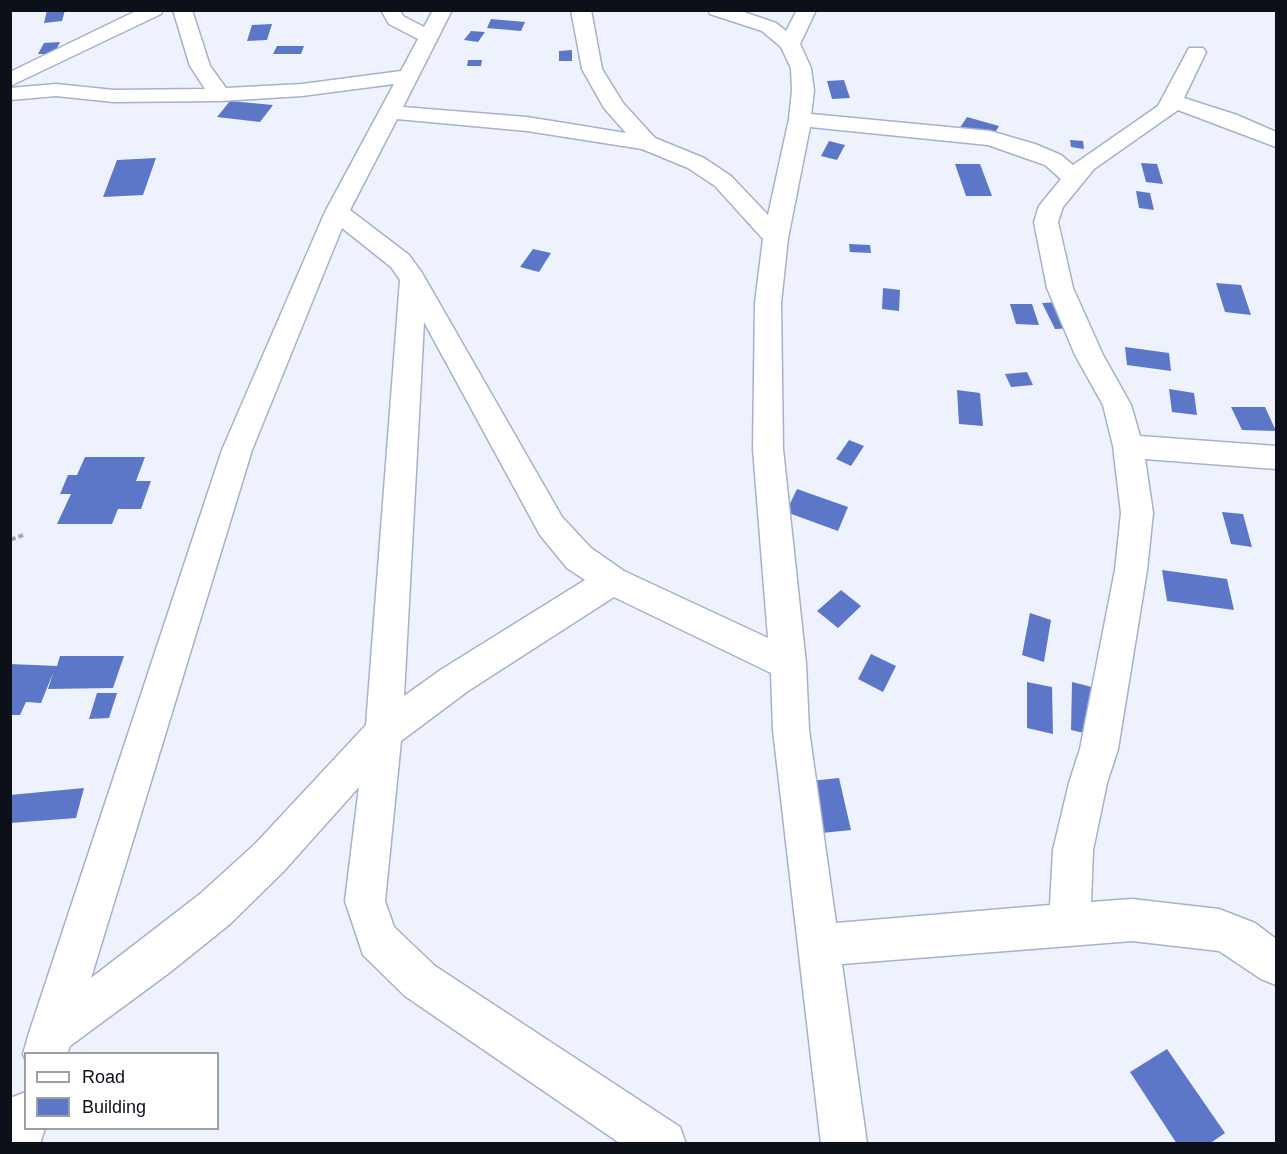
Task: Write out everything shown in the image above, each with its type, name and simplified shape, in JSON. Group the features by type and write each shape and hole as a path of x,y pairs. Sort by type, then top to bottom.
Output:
{"street":[{"path":"10,80 154,10"},
{"path":"182,10 200,66 220,95"},
{"path":"48,1043 237,450 337,212 436,24 396,20 390,10"},
{"path":"581,10 592,69 600,86 615,108 647,143"},
{"path":"717,10 769,27 790,44 801,68 803,91 800,119 776,238 768,303 768,449 788,664 791,730 844,1143"},
{"path":"790,44 807,10"},
{"path":"1070,923 1073,850 1088,783 1100,748 1131,570 1137,513 1128,446 1117,405 1089,355 1065,299 1046,222 1051,206 1086,164 1167,110 1196,52"},
{"path":"10,94 56,90 114,96 220,95 302,90 408,76"},
{"path":"1170,101 1276,140"},
{"path":"389,112 527,124 647,143 696,163 723,181 776,238"},
{"path":"800,119 990,138 1028,149 1053,160 1075,178"},
{"path":"1254,130 1276,133"},
{"path":"337,212 400,261 413,279 551,526 579,558 612,581 788,664"},
{"path":"413,279 384,732 365,901 378,940 420,981 663,1143"},
{"path":"1128,446 1276,458"},
{"path":"48,1043 215,909 269,858 384,732 455,680 612,581"},
{"path":"819,948 853,941 957,935 1070,923 1132,921 1211,928 1240,938 1276,964"},
{"path":"16,1143 24,1121"}],"path":[{"path":"10,540 23,535"}],"building":[{"path":"47,10 65,10 62,21 44,23"},
{"path":"491,19 525,22 521,31 487,28"},
{"path":"272,24 267,40 247,41 252,25"},
{"path":"471,31 485,32 478,42 464,40"},
{"path":"60,42 54,54 38,54 44,43"},
{"path":"277,46 304,46 301,54 273,54"},
{"path":"572,50 572,61 559,61 559,51"},
{"path":"468,60 482,60 481,66 467,66"},
{"path":"844,80 850,98 832,99 827,81"},
{"path":"230,101 273,105 260,122 217,117"},
{"path":"967,117 999,126 992,138 959,129"},
{"path":"1070,140 1083,141 1084,149 1071,147"},
{"path":"829,141 845,145 837,160 821,156"},
{"path":"156,158 143,195 103,197 117,160"},
{"path":"1141,163 1157,164 1163,184 1146,182"},
{"path":"955,164 980,164 992,196 966,196"},
{"path":"1136,191 1150,193 1154,210 1139,208"},
{"path":"849,244 870,245 871,253 850,252"},
{"path":"533,249 551,253 539,272 520,267"},
{"path":"1216,283 1241,285 1251,315 1225,312"},
{"path":"883,288 900,290 899,311 882,309"},
{"path":"1061,302 1074,328 1055,329 1042,303"},
{"path":"1010,304 1032,304 1039,325 1016,324"},
{"path":"1125,347 1169,353 1171,371 1127,365"},
{"path":"1027,372 1033,385 1011,387 1005,374"},
{"path":"1169,389 1194,393 1197,415 1172,412"},
{"path":"957,390 980,393 983,426 959,424"},
{"path":"1231,407 1265,407 1276,431 1242,430"},
{"path":"849,440 864,446 851,466 836,459"},
{"path":"85,457 145,457 136,481 151,481 141,509 118,509 112,524 57,524 71,494 60,494 68,475 77,475"},
{"path":"797,489 848,507 838,531 786,512"},
{"path":"1222,512 1243,514 1252,547 1231,544"},
{"path":"1162,570 1227,579 1234,610 1167,601"},
{"path":"841,590 861,606 838,628 817,611"},
{"path":"1030,613 1051,620 1044,662 1022,655"},
{"path":"871,654 896,666 883,692 858,679"},
{"path":"60,656 124,656 113,688 48,689 53,673 41,703 26,702 20,715 10,715 10,664 57,666"},
{"path":"1027,682 1052,687 1053,734 1027,728"},
{"path":"1072,682 1100,689 1101,737 1071,730"},
{"path":"97,693 117,693 109,718 89,719"},
{"path":"839,778 851,830 822,833 810,781"},
{"path":"84,788 76,818 10,823 10,795"},
{"path":"1167,1049 1225,1133 1209,1144 1177,1144 1130,1072"}]}
